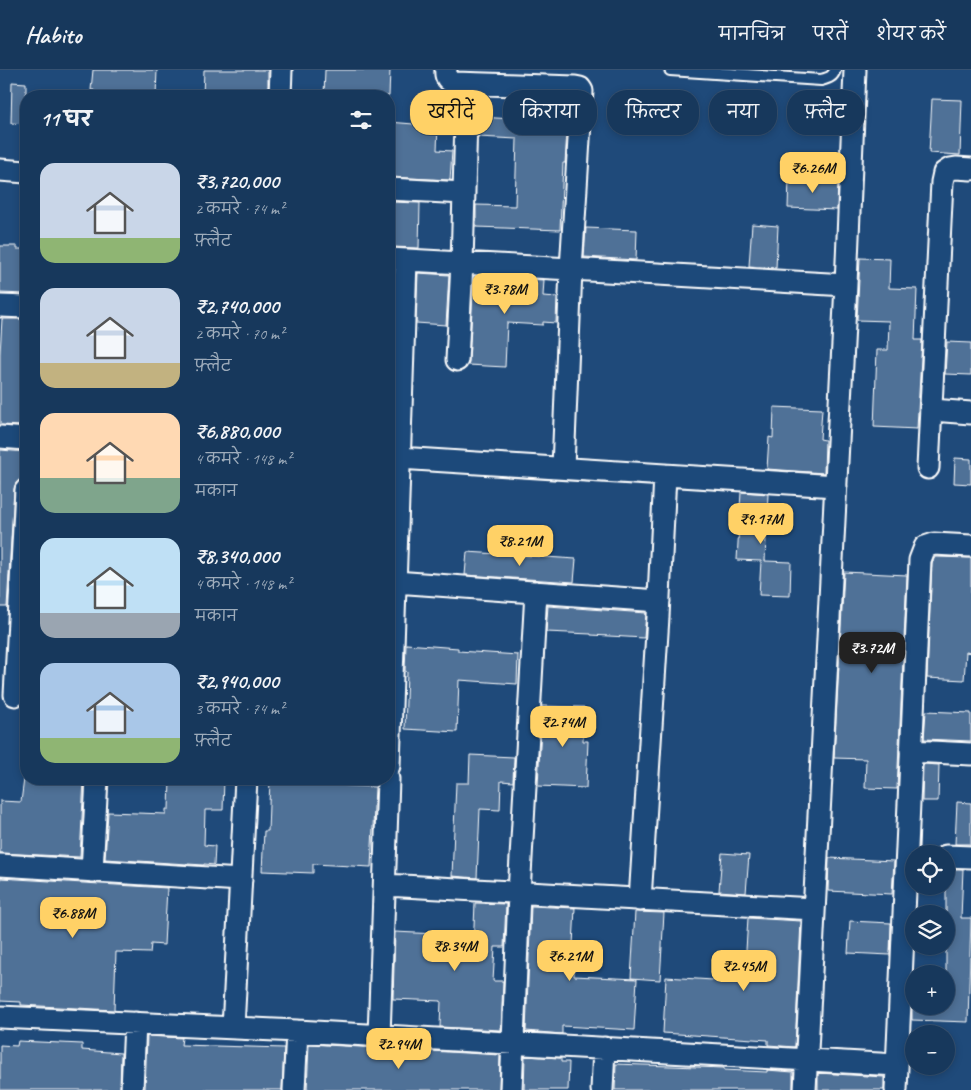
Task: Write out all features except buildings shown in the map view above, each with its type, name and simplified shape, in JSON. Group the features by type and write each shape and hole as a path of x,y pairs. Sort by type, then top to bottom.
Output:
{"street":[{"path":"280,90 281,70"},
{"path":"446,70 446,78 455,84 575,87 580,88 582,91 571,268 563,468"},
{"path":"805,1090 846,285 855,70"},
{"path":"457,360 467,84"},
{"path":"928,468 942,182 944,173 950,169 971,169"},
{"path":"0,170 20,172"},
{"path":"395,190 464,193"},
{"path":"659,600 395,582 400,458 398,260 571,268 846,285"},
{"path":"0,306 20,307"},
{"path":"932,410 971,412"},
{"path":"0,438 20,439"},
{"path":"400,458 836,486"},
{"path":"640,900 659,600 664,475"},
{"path":"910,845 911,751 920,560 925,548 934,544 971,546"},
{"path":"14,695 20,592"},
{"path":"511,1090 519,893 536,592"},
{"path":"911,751 971,754"},
{"path":"92,871 96,785"},
{"path":"233,1028 246,785"},
{"path":"379,1036 388,785"},
{"path":"955,857 971,858"},
{"path":"0,865 241,880"},
{"path":"385,885 814,909"},
{"path":"896,1090 908,895"},
{"path":"0,1017 297,1031 897,1065"},
{"path":"132,1090 135,1023"},
{"path":"294,1090 297,1031"},
{"path":"602,1090 604,1048"}],"lane":[{"path":"670,70 821,80 829,78 835,70"}]}
